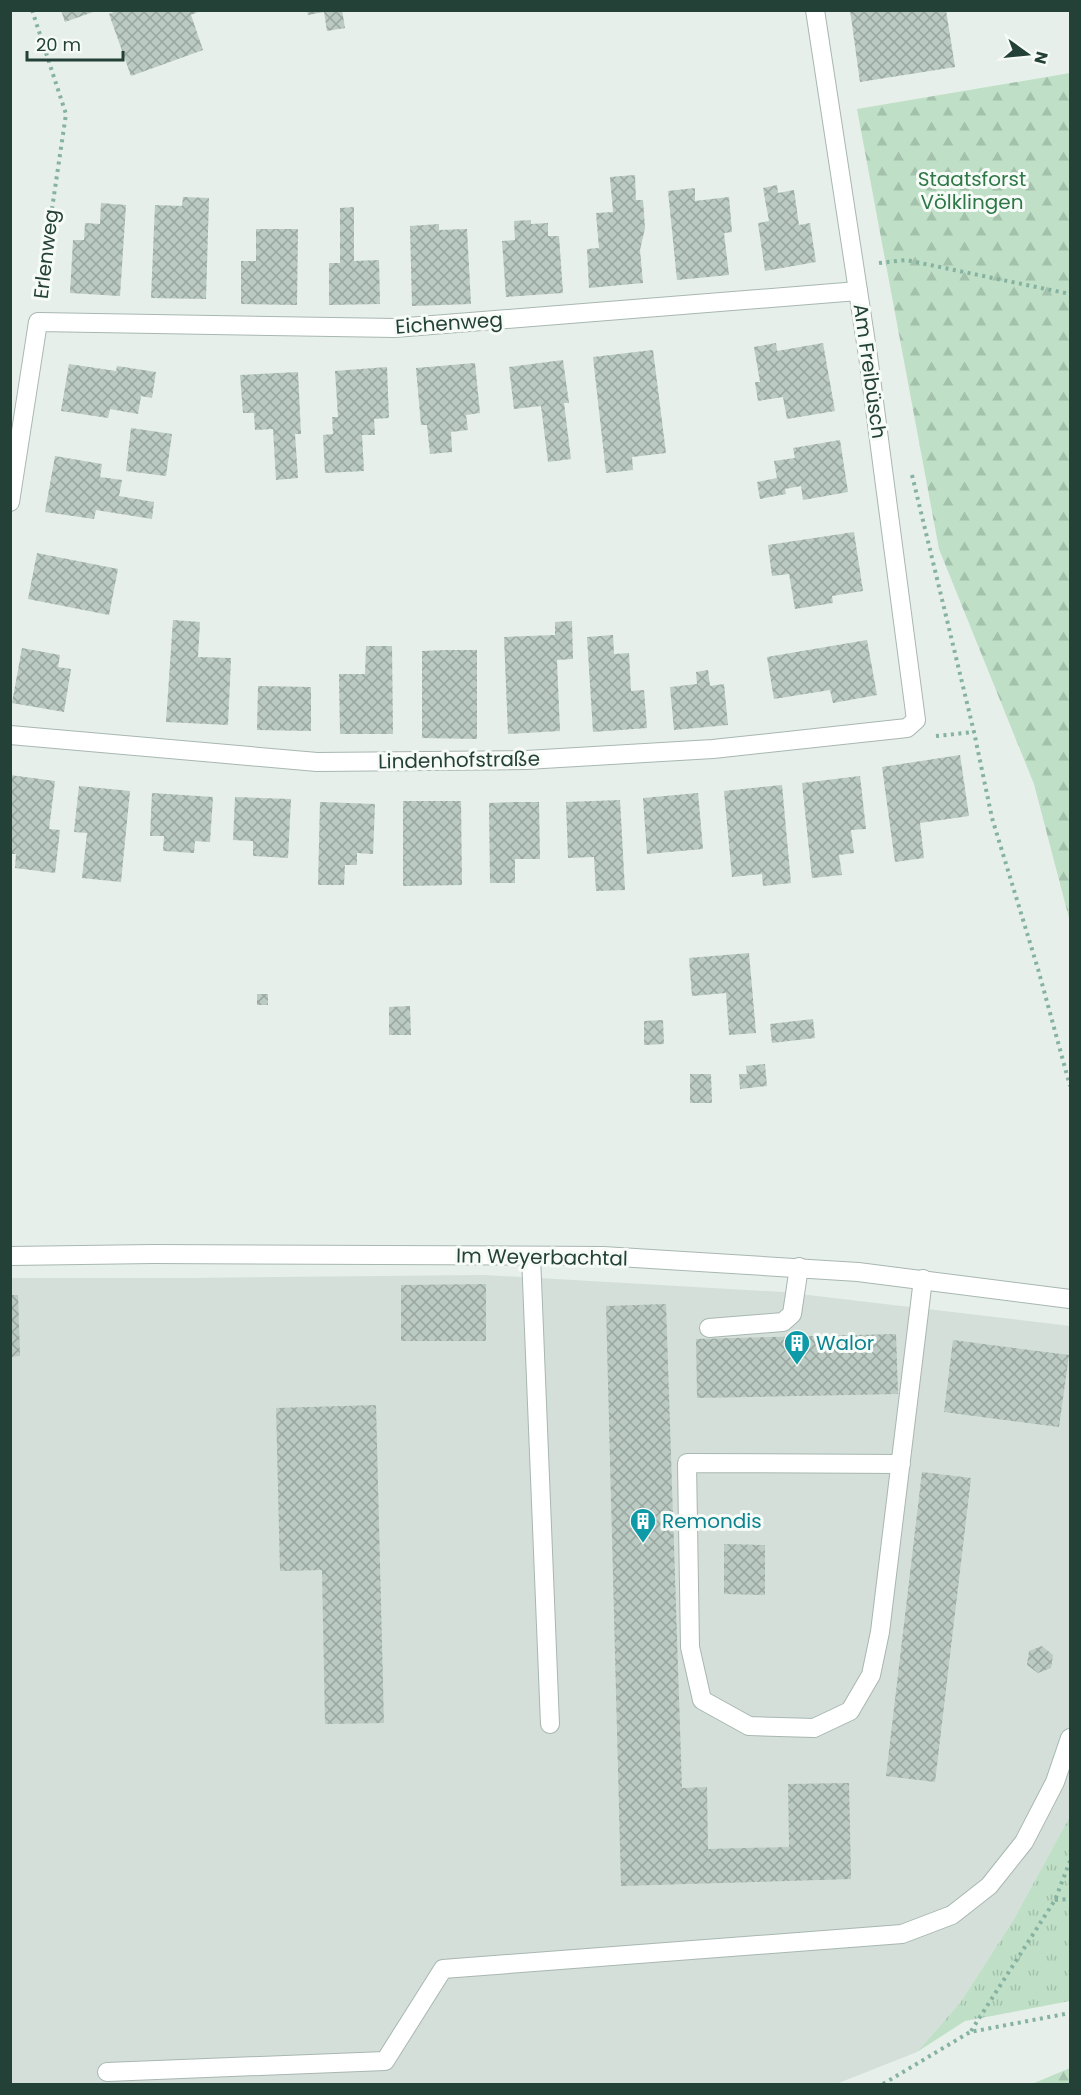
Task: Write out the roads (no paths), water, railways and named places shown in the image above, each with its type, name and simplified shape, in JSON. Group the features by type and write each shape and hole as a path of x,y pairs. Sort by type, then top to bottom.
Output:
{"street":[{"name":"Am Freibüsch","path":"815,10 858,291 916,720 907,728"},
{"name":"Eichenweg","path":"38,322 395,328 858,291"},
{"name":"Erlenweg","path":"10,502 38,322"},
{"name":"Lindenhofstraße","path":"10,735 317,762 340,762 526,760 701,750 907,728"},
{"name":"Im Weyerbachtal","path":"10,1256 176,1254 603,1256 799,1267 923,1279 1071,1299"},
{"path":"531,1256 550,1725"},
{"path":"709,1328 783,1322 792,1314 799,1267"},
{"path":"901,1464 687,1463 690,1647 702,1700 749,1726 814,1728 850,1712 871,1676 880,1632 901,1464 923,1279"},
{"path":"107,2072 385,2061 443,1969 902,1934 952,1915 989,1886 1024,1842 1055,1782 1071,1738"}],"place":[{"name":"Walor","path":"797,1366"},
{"name":"Remondis","path":"643,1544"}],"park label":[{"name":"Staatsforst Völklingen","path":"972,190"}]}
